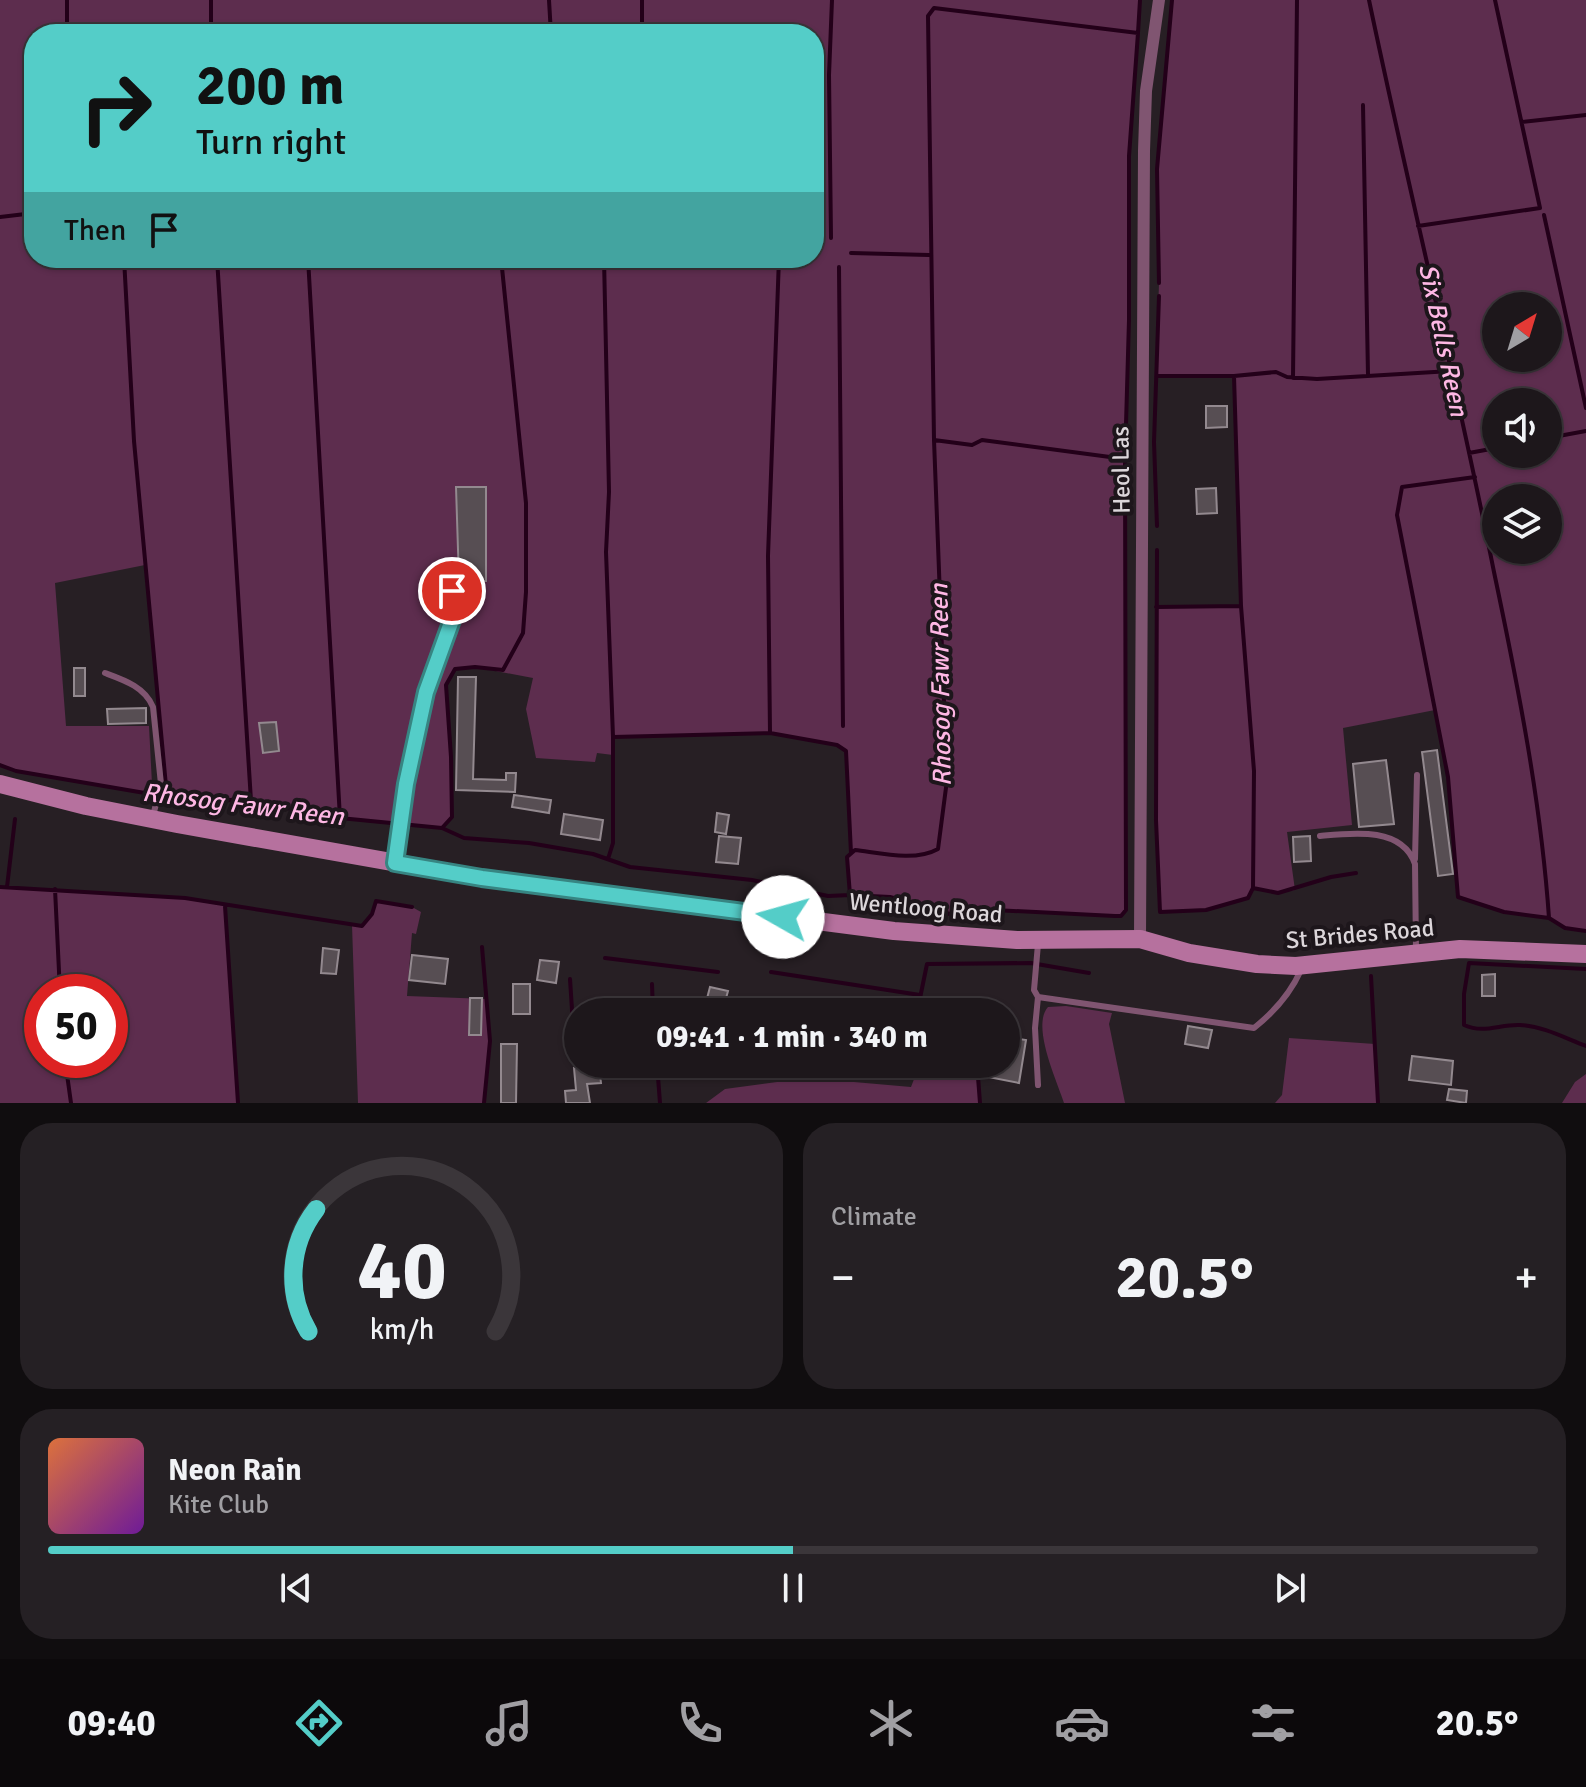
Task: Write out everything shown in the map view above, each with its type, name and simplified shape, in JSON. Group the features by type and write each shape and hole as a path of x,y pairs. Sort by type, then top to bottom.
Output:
{"main road":[{"name":"Wentloog Road","path":"0,784 152,819 395,863 627,898 894,931 1039,940 1140,939"},
{"name":"St Brides Road","path":"1140,939 1189,953 1257,964 1302,966 1460,949 1586,954"}],"street":[{"name":"Heol Las","path":"1140,939 1144,151 1146,91 1159,0"}],"lane":[{"path":"395,863 401,816 426,692 452,620 453,562"},
{"path":"105,673 138,687 151,702 161,784 152,819"},
{"path":"1416,954 1417,775"},
{"path":"1320,836 1362,831 1385,837 1412,855 1415,864"},
{"path":"1038,1085 1035,1028 1038,997 1034,990 1039,940"},
{"path":"1038,997 1254,1028 1274,1009 1297,979 1302,966"}],"shaded area":[{"path":"0,0 1140,0 1129,156 1124,736 1127,903 1121,916 975,909 950,914 890,897 850,895 846,752 837,745 770,733 614,737 613,755 597,753 595,762 536,758 526,709 533,678 475,667 455,669 446,684 452,817 442,828 340,818 239,799 213,802 167,797 145,565 55,583 66,726 149,726 152,784 144,792 16,771 0,765"},
{"path":"1172,0 1586,0 1586,931 1565,928 1549,918 1504,912 1458,897 1448,777 1435,710 1343,728 1352,825 1287,832 1295,890 1278,893 1253,888 1248,898 1206,910 1160,912 1156,820 1156,607 1241,606 1234,377 1156,376 1159,283 1157,169"},
{"path":"0,887 185,898 225,906 238,1103 0,1103"},
{"path":"376,901 412,907 421,912 416,934 412,933 407,996 487,999 490,1041 484,1103 358,1103 352,925 362,926 372,914"},
{"path":"1066,1006 1112,1013 1109,1024 1125,1103 1064,1103 1047,1054 1042,1027 1048,1007"},
{"path":"1289,1038 1375,1044 1378,1103 1275,1103 1282,1095"},
{"path":"1586,1074 1586,1103 1562,1103 1575,1082"},
{"path":"914,1078 978,1078 980,1103 706,1103 725,1089 777,1082 854,1082 911,1087"}],"building":[{"path":"1206,406 1227,406 1227,427 1206,428"},
{"path":"456,487 486,487 486,581 459,581"},
{"path":"1216,488 1217,513 1197,514 1196,489"},
{"path":"74,668 85,668 85,696 74,696"},
{"path":"458,677 476,677 473,779 506,780 506,773 516,773 515,792 456,790"},
{"path":"146,708 146,723 108,724 107,709"},
{"path":"276,722 279,751 263,753 259,723"},
{"path":"1437,750 1453,874 1438,876 1422,752"},
{"path":"1386,760 1394,824 1359,827 1353,764"},
{"path":"514,795 551,800 549,813 512,807"},
{"path":"717,813 729,815 726,834 715,832"},
{"path":"564,814 603,820 600,840 561,834"},
{"path":"719,836 741,838 738,864 716,862"},
{"path":"1310,836 1311,861 1294,862 1293,837"},
{"path":"323,948 339,950 336,974 321,973"},
{"path":"412,955 448,959 445,984 409,980"},
{"path":"540,960 559,962 556,983 537,980"},
{"path":"1495,974 1495,996 1482,996 1482,975"},
{"path":"513,984 530,984 530,1014 513,1014"},
{"path":"710,987 728,991 726,998 707,998"},
{"path":"470,998 482,998 481,1035 469,1035"},
{"path":"1188,1026 1212,1030 1208,1048 1185,1044"},
{"path":"1020,1039 1026,1040 1020,1077"},
{"path":"501,1044 517,1044 516,1103 501,1103"},
{"path":"1412,1056 1453,1061 1451,1085 1409,1080"},
{"path":"575,1078 600,1078 601,1083 587,1084 590,1103 566,1103 565,1091 576,1090"},
{"path":"993,1078 1020,1078 1019,1083"},
{"path":"1449,1089 1467,1091 1466,1103 1447,1100"}],"waterway":[{"path":"67,0 67,24"},
{"path":"211,0 211,24"},
{"path":"549,0 550,24"},
{"path":"642,0 642,24"},
{"path":"831,238 829,75 832,0"},
{"name":"Rhosog Fawr Reen","path":"0,765 16,771 180,799 213,802 239,799 340,818 442,828 464,838 529,843 593,854 630,867 752,880 828,896 850,895 847,857 855,850 908,856 938,849 947,780 934,440 928,16 934,8 1138,33 1140,0"},
{"path":"1159,283 1157,169 1172,0"},
{"path":"1293,378 1297,0"},
{"name":"Six Bells Reen","path":"1369,0 1512,658 1528,744 1549,918"},
{"path":"1418,226 1540,208 1495,0"},
{"path":"850,895 890,897 950,914 975,909 1121,916 1126,910 1125,459 1129,156 1138,33"},
{"path":"1363,105 1368,375"},
{"path":"1522,122 1586,115"},
{"path":"0,217 24,214"},
{"path":"1544,215 1586,408"},
{"path":"851,253 929,255"},
{"path":"839,267 843,726"},
{"path":"125,268 134,441 167,797"},
{"path":"218,268 251,801"},
{"path":"309,268 340,818"},
{"path":"442,828 452,817 446,685 455,669 475,667 503,670 523,633 526,503 502,268"},
{"path":"604,268 609,492 606,552 613,737 613,843 608,859"},
{"path":"770,733 768,556 779,268"},
{"path":"1157,526 1154,442 1159,296"},
{"path":"1156,376 1234,376 1276,372 1287,377 1317,379 1451,371"},
{"path":"1234,376 1241,606 1254,771 1253,888"},
{"path":"1562,435 1586,431"},
{"path":"934,440 972,445 982,440 1125,459"},
{"path":"1469,453 1482,451"},
{"path":"1475,477 1402,487 1397,515 1448,777 1458,897 1504,912 1549,918 1565,928 1586,931"},
{"path":"1157,550 1156,820 1160,912 1206,910 1248,898 1253,888 1278,893 1356,873"},
{"path":"1156,607 1241,606"},
{"path":"613,737 770,733 837,745 846,751 851,853"},
{"path":"7,887 15,819"},
{"path":"0,887 185,898 362,926 372,914 376,901 412,907"},
{"path":"55,889 59,974"},
{"path":"225,906 238,1103"},
{"path":"482,947 490,1041 484,1103"},
{"path":"605,958 718,972"},
{"path":"920,998 927,964 1031,963 1089,973"},
{"path":"1586,969 1469,963 1464,994 1464,1025 1471,1028 1529,1026 1586,1046"},
{"path":"771,972 920,995"},
{"path":"1371,976 1378,1103"},
{"path":"570,979 571,998"},
{"path":"652,984 652,998"},
{"path":"68,1078 71,1103"},
{"path":"658,1078 660,1103"},
{"path":"978,1078 980,1103"}],"route":[{"path":"452,591 452,620 426,692 406,784 395,863 482,878 783,917"}]}
